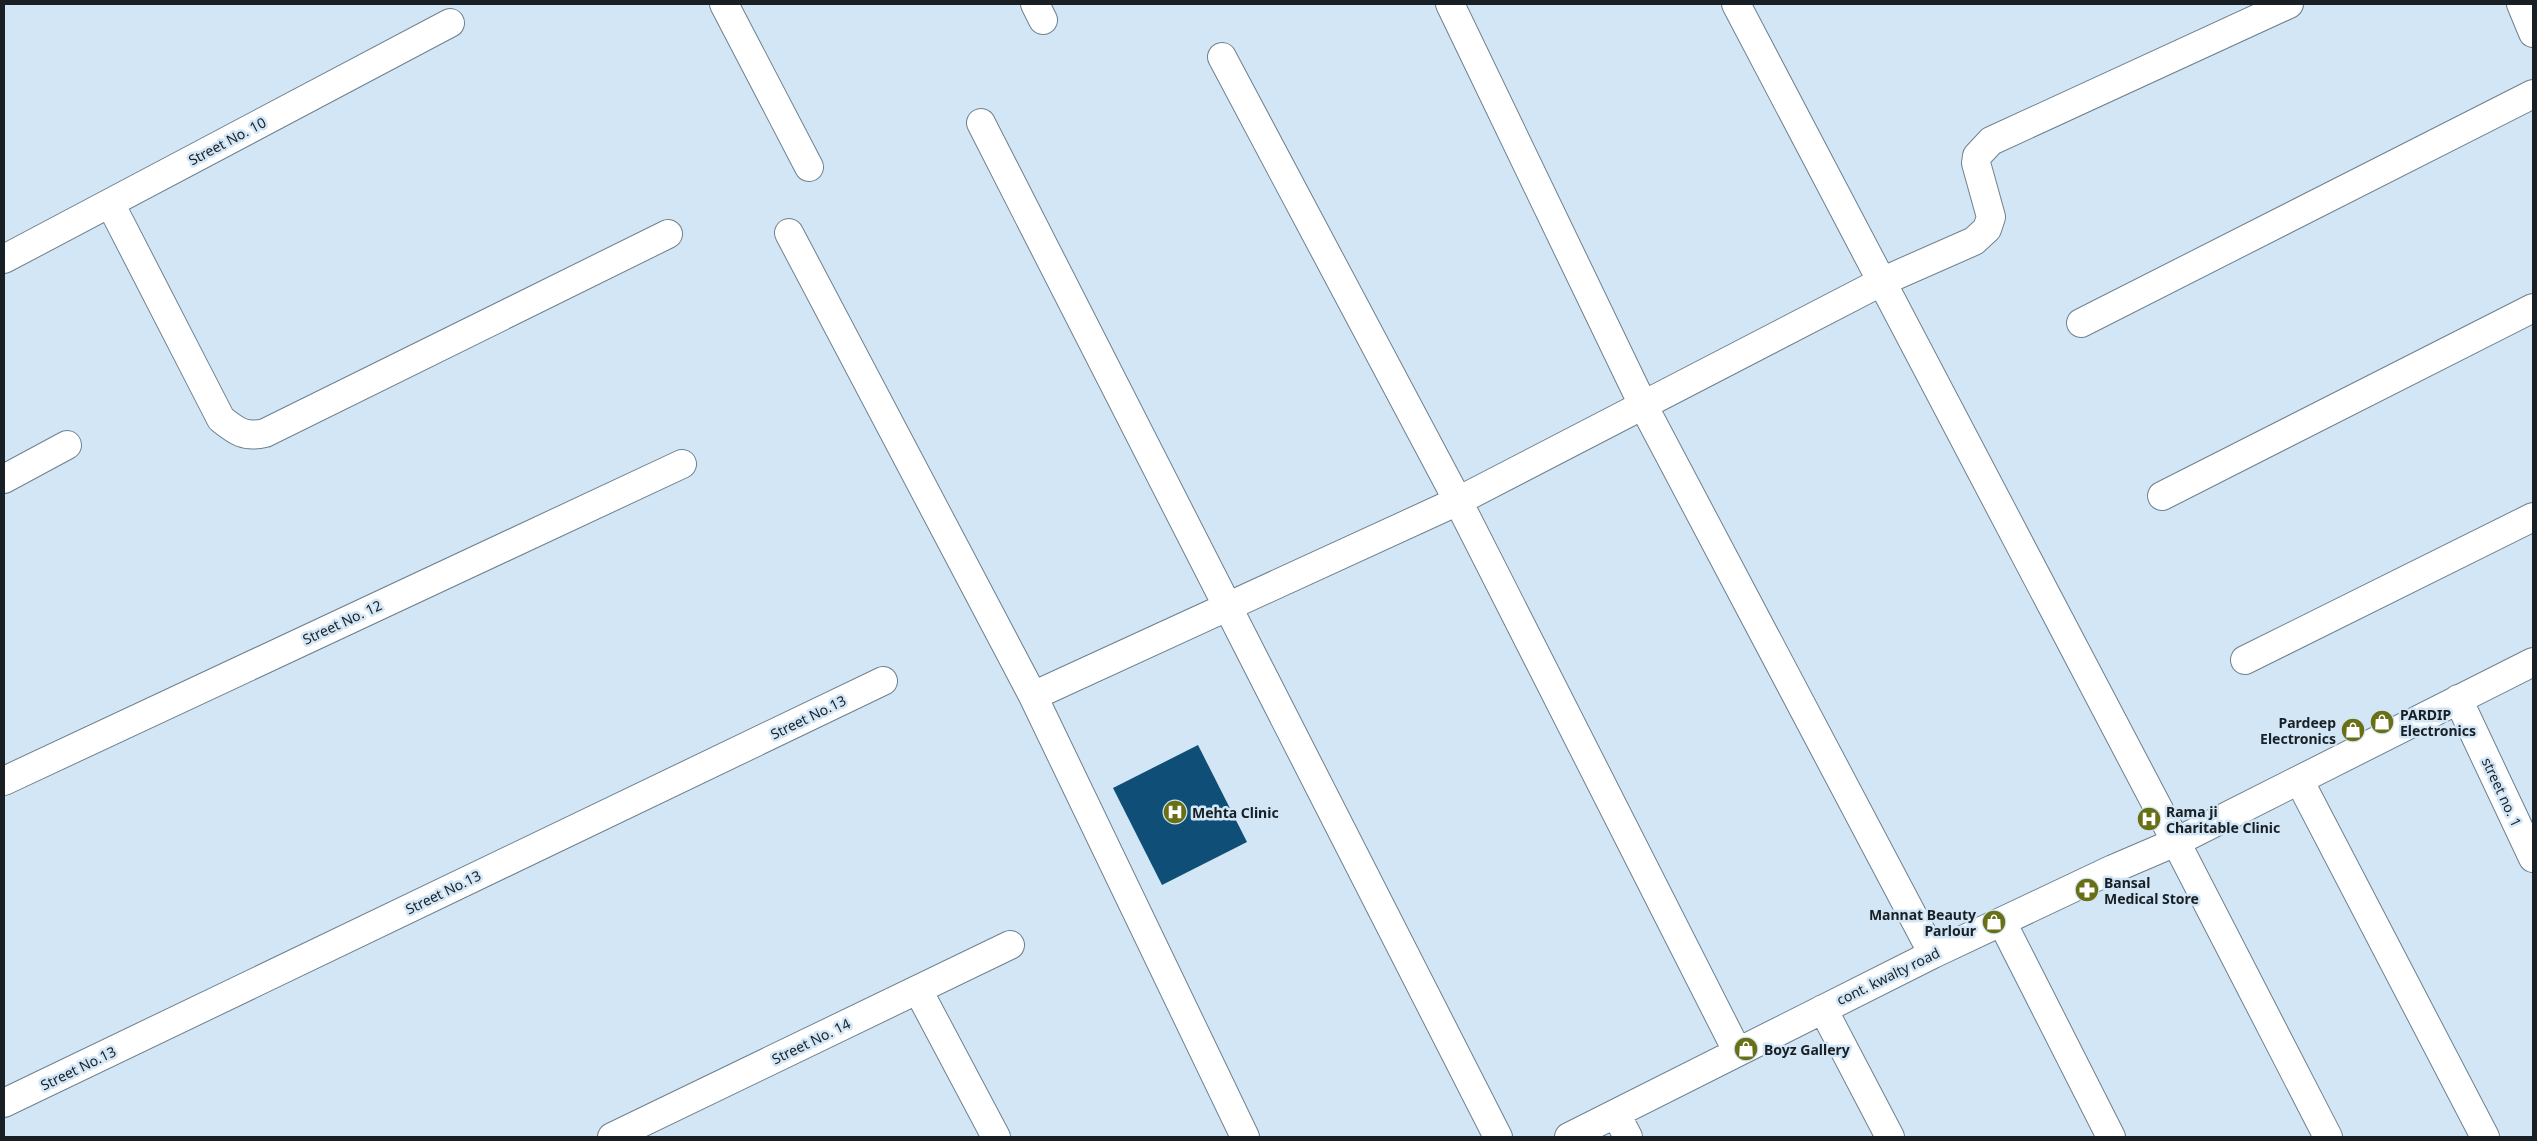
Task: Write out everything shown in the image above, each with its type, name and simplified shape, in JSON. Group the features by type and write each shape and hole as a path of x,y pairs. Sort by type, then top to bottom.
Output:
{"street":[{"path":"724,4 809,167"},
{"path":"1450,4 1643,405 1933,954"},
{"path":"1736,4 2176,842 2328,1137"},
{"path":"1033,696 1458,501 1881,282 1974,240 1987,229 1991,218 1990,208 1976,163 1978,156 1991,142 2289,4"},
{"path":"2521,4 2533,33"},
{"name":"Street No. 10","path":"4,259 450,24"},
{"path":"1222,56 1458,501 1737,1051"},
{"path":"2081,323 2533,94"},
{"path":"981,123 1498,1137"},
{"path":"110,203 221,419 243,435 254,436 265,433 668,234"},
{"path":"789,233 1033,696 1244,1137"},
{"path":"2162,496 2533,308"},
{"path":"4,479 67,445"},
{"name":"Street No. 12","path":"4,781 682,464"},
{"path":"2246,660 2533,517"},
{"name":"cont. kwalty road","path":"1569,1137 1622,1126 1737,1051 1933,954 2113,869 2176,842 2533,662"},
{"name":"Street No.13","path":"4,1103 883,681"},
{"name":"street no. 1","path":"2458,699 2533,858"},
{"path":"2299,780 2485,1137"},
{"path":"2002,922 2111,1137"},
{"name":"Street No. 14","path":"612,1137 1010,945"},
{"path":"918,990 996,1137"},
{"path":"1823,1009 1890,1137"}],"building":[{"path":"1198,745 1247,842 1162,885 1113,788"}],"place":[{"name":"PARDIP Electronics","path":"2382,722"},
{"name":"Pardeep Electronics","path":"2353,730"},
{"name":"Mehta Clinic","path":"1175,812"},
{"name":"Rama ji Charitable Clinic","path":"2149,819"},
{"name":"Bansal Medical Store","path":"2087,890"},
{"name":"Mannat Beauty Parlour","path":"1994,922"},
{"name":"Boyz Gallery","path":"1746,1049"}]}
